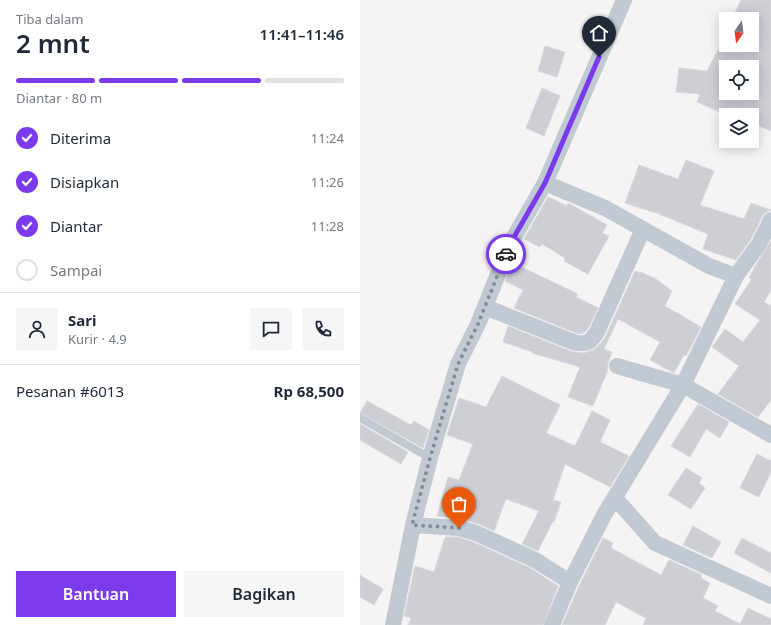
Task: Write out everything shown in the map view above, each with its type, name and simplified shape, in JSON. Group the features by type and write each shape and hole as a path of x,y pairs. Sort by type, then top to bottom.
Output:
{"street":[{"path":"392,625 412,525 458,364 485,306 510,244 545,183 624,0"},
{"path":"545,183 605,208 709,266 736,276"},
{"path":"552,625 570,582 615,498 683,385 736,276 759,244 771,220"},
{"path":"485,306 576,343 586,344 592,340 598,332 643,229"},
{"path":"617,366 683,385 771,435"},
{"path":"615,498 655,543 771,596"},
{"path":"412,525 459,528 476,533 535,560 570,582"}],"lane":[{"path":"360,418 430,458"}],"building":[{"path":"741,0 771,0 771,131 759,126 759,108 719,108 719,112 697,102 700,94 676,92 679,68 707,71 719,48 719,52 759,52 759,12 735,12"},
{"path":"545,46 565,52 557,77 538,71"},
{"path":"542,88 560,96 544,136 526,128"},
{"path":"686,160 714,171 700,205 744,219 751,203 771,210 763,215 751,239 736,260 703,249 708,234 659,214 625,203 639,165 678,179"},
{"path":"548,197 567,206 568,203 607,225 602,233 609,236 588,274 564,261 565,258 542,244 540,247 524,239"},
{"path":"771,241 771,290 764,302 770,306 771,304 771,400 758,417 718,394 739,366 712,347 725,329 743,342 760,320 735,304 752,279 749,278"},
{"path":"513,263 578,294 576,297 598,308 589,327 584,333 578,334 514,308 523,290 505,281"},
{"path":"635,271 641,272 656,279 672,291 665,306 701,327 686,356 684,355 674,373 650,360 660,342 618,319 604,349 612,352 608,363 607,372 593,406 568,397 580,367 532,353 533,352 503,342 508,326 573,352 584,353 593,350 606,336"},
{"path":"502,376 560,405 546,433 575,446 592,411 610,420 600,442 629,456 610,487 565,464 553,500 561,502 554,522 553,521 538,551 522,544 539,511 506,499 494,531 479,524 462,519 437,516 448,477 459,480 473,444 447,435 459,398 486,407"},
{"path":"367,401 411,425 414,421 429,430 423,448 360,413"},
{"path":"698,404 729,422 720,438 706,429 690,457 671,446"},
{"path":"360,424 408,452 401,464 360,440"},
{"path":"757,454 771,461 771,472 759,497 740,488"},
{"path":"686,468 702,478 699,483 705,488 691,509 668,495"},
{"path":"693,526 721,542 712,558 683,545"},
{"path":"445,537 457,537 473,542 530,568 558,586 543,625 408,625 411,618 404,616 415,566 434,572"},
{"path":"603,538 613,543 611,548 661,575 669,560 702,575 701,578 710,583 703,598 718,606 715,611 740,624 748,608 771,619 771,625 643,625 646,618 616,602 605,625 562,625 579,586"},
{"path":"742,538 771,553 771,573 734,553"},
{"path":"360,575 383,589 374,605 360,597"}],"way so far":[{"path":"459,528 412,525 458,364 478,324 506,254"}],"route":[{"path":"506,254 510,244 545,183 599,57"}]}
